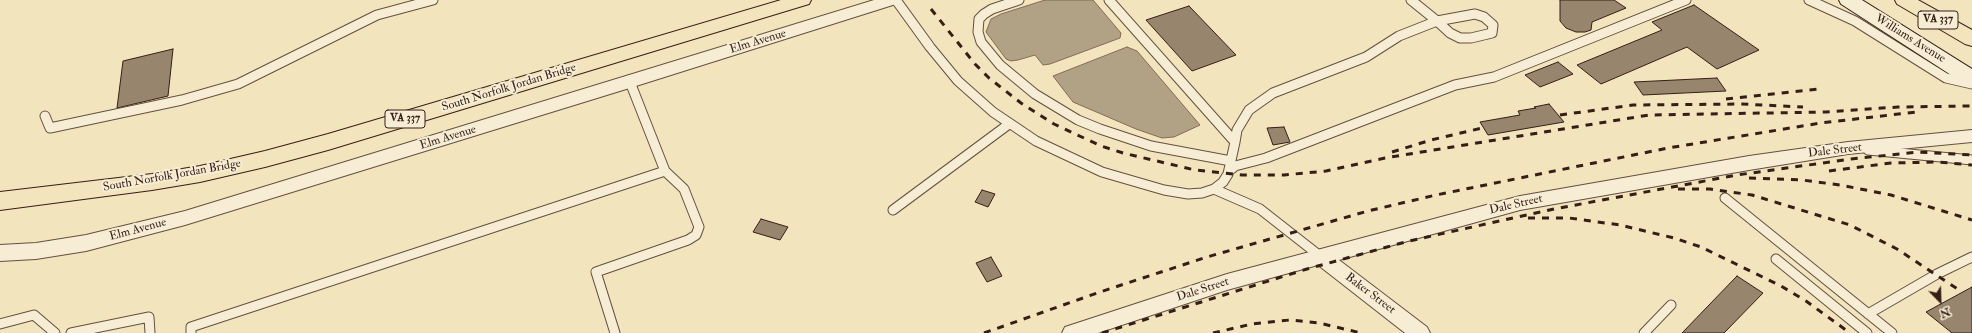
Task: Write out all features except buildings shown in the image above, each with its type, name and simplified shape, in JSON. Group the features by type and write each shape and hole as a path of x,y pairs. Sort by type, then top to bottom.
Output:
{"main road":[{"name":"South Norfolk Jordan Bridge","path":"0,201 152,182 200,174 265,159 335,140 802,0"},
{"name":"VA 337","path":"1904,0 1972,40"}],"street":[{"name":"Elm Avenue","path":"0,253 36,251 79,245 135,232 630,82 891,0"},
{"name":"Williams Avenue","path":"1849,1 1972,79"},
{"name":"Dale Street","path":"1072,333 1227,282 1520,203 1710,169 1848,148 1972,136"},
{"name":"Baker Street","path":"1320,256 1420,333"}],"lane":[{"path":"45,116 50,128 182,100 231,86 377,15 433,0"},
{"path":"896,0 930,47 958,81 1009,124 1069,158 1130,181 1183,194 1202,193 1223,182 1229,171 1237,130 1249,110 1273,93 1351,63 1379,50 1399,36 1437,21 1475,14 1484,17 1493,25 1492,32 1470,38 1460,38 1450,33 1437,21 1411,0"},
{"path":"1019,0 992,9 984,14 979,19 978,32 981,42 1000,64 1035,94 1071,116 1100,129 1167,149 1231,161"},
{"path":"1109,0 1235,142"},
{"path":"1229,171 1235,166 1266,158 1455,85 1494,77 1686,0"},
{"path":"1809,0 1855,21 1946,78 1972,84"},
{"path":"615,333 596,272 688,240 698,232 698,224 684,189 665,171 630,82"},
{"path":"893,210 1009,124"},
{"path":"1848,148 1972,160"},
{"path":"191,333 191,327 665,171"},
{"path":"1214,188 1260,210 1320,256"},
{"path":"1725,198 1892,333"},
{"path":"1868,314 1937,274 1972,257"},
{"path":"1776,259 1867,333"},
{"path":"1644,333 1671,305"},
{"path":"0,324 34,315 55,333"},
{"path":"71,333 149,317 150,333"}],"shaded area":[{"path":"1045,0 1093,0 1121,33 1120,38 1050,64 1043,65 1035,55 1011,61 1006,59 986,32 991,19 1001,14"},
{"path":"1127,47 1137,51 1200,125 1174,137 1162,138 1136,129 1073,102 1053,76"}],"railway":[{"path":"931,9 975,64 989,78 1021,103 1054,124 1101,146 1123,153 1195,170 1242,175 1284,175 1326,171 1385,158 1649,115 1826,112 1898,107 1971,106"},
{"path":"1726,99 1818,89"},
{"path":"1560,115 1633,105 1741,104 1803,107"},
{"path":"984,333 1100,292 1207,257 1368,211 1436,195 1668,148 1821,123 1916,112"},
{"path":"1392,152 1431,140 1482,128"},
{"path":"1102,333 1307,269 1409,241 1554,209 1737,175 1851,159 1918,152 1972,155"},
{"path":"1829,171 1891,163 1939,162 1972,165"},
{"path":"1749,178 1802,180 1840,185 1891,195 1972,220"},
{"path":"1678,189 1710,189 1752,195 1850,225 1897,249 1962,292"},
{"path":"1528,218 1569,218 1620,225 1674,238 1701,247 1781,286 1806,301 1850,333"},
{"path":"1213,333 1252,324 1290,320 1319,323 1361,333"}]}
